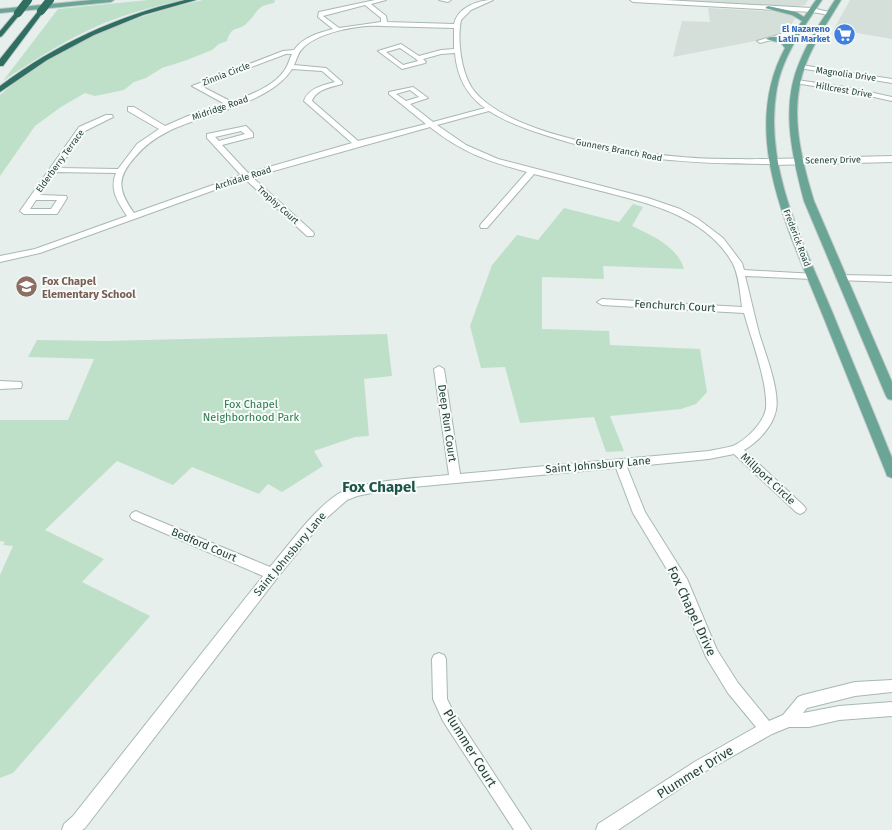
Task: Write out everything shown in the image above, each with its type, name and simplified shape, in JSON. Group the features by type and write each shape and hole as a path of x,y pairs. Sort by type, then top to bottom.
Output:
{"highway":[{"path":"0,35 28,0"},
{"path":"0,64 49,0"},
{"path":"0,90 14,78 50,54 79,38 112,23 141,13 194,0"}],"main road":[{"path":"0,5 49,0"},
{"path":"0,11 111,0"},
{"name":"Frederick Road","path":"819,0 805,20 779,69 771,105 770,125 773,162 786,210 892,473"},
{"path":"838,0 810,46 800,67 793,100 793,127 798,161 809,201 892,396"},
{"path":"768,8 794,13 805,20"},
{"path":"768,39 783,41 789,48"}],"street":[{"path":"338,30 320,16 321,13 383,0"},
{"path":"442,0 448,0"},
{"path":"457,26 462,14 469,9 490,0"},
{"path":"633,0 812,10 830,13"},
{"path":"366,3 384,17 384,25"},
{"name":"Midridge Road","path":"132,216 120,199 116,186 120,171 141,144 164,129 194,116 232,105 257,94 276,83 286,75 298,48 307,42 338,30 366,25 457,26"},
{"name":"Gunners Branch Road","path":"457,26 458,51 463,79 471,90 489,108 514,121 556,137 593,147 626,153 704,162 773,162"},
{"path":"760,40 799,31"},
{"path":"418,58 423,62 402,67 382,50 400,46 418,58 441,52 458,51"},
{"name":"Zinnia Circle","path":"232,105 195,86 285,52 297,52"},
{"path":"290,67 324,69 340,83 321,88 309,98 308,101 356,144"},
{"name":"Magnolia Drive","path":"800,67 892,81"},
{"name":"Hillcrest Drive","path":"797,82 851,90 892,99"},
{"name":"Saint Johnsbury Lane","path":"70,830 79,822 272,574 332,504 343,496 362,490 391,485 709,455 736,449 750,441 768,420 771,409 771,392 748,310 740,273 737,264 720,240 701,225 676,211 645,200 531,172 478,154 449,138 404,104"},
{"name":"Archdale Road","path":"0,259 37,251 246,176 489,108"},
{"path":"131,109 164,129"},
{"name":"Elderberry Terrace","path":"34,197 82,129 109,117"},
{"name":"Trophy Court","path":"218,144 246,176 310,234"},
{"name":"Scenery Drive","path":"773,162 892,159"},
{"path":"54,170 120,171"},
{"path":"484,226 531,172"},
{"path":"740,273 812,276"},
{"path":"841,278 892,279"},
{"name":"Fenchurch Court","path":"602,302 748,310"},
{"name":"Deep Run Court","path":"439,369 455,478"},
{"path":"0,385 17,385"},
{"name":"Millport Circle","path":"736,449 800,509"},
{"name":"Fox Chapel Drive","path":"620,464 639,513 680,579 711,653 733,688 767,729"},
{"name":"Bedford Court","path":"136,516 272,574"},
{"name":"Plummer Court","path":"439,659 440,699 448,716 523,830"},
{"name":"Plummer Drive","path":"788,720 803,702 855,689 892,686"},
{"name":"Plummer Drive","path":"604,830 701,766 767,729 788,720 809,720 840,713 892,709"}],"shaded area":[{"path":"672,0 808,0 805,5 794,7"},
{"path":"850,0 892,0 892,39 834,29"},
{"path":"708,8 784,12 796,17 785,35 673,57 682,21 710,22"}],"green space":[{"path":"148,0 181,0 126,15 93,28 47,53 3,81 58,9"},
{"path":"203,0 275,0 274,3 260,8 244,26 231,32 227,41 219,44 212,50 162,68 146,78 134,82 124,90 95,96 85,93 61,107 35,126 0,176 0,95 22,77 70,47 122,24 148,15"},
{"path":"633,204 643,207 632,226 656,238 670,248 681,261 684,269 603,266 604,279 542,277 542,329 609,331 610,345 700,349 707,392 696,404 681,409 610,416 624,451 606,452 594,417 520,423 505,367 481,368 470,326 492,265 517,235 538,240 564,208 619,222"},
{"name":"Fox Chapel Neighborhood Park","path":"387,334 392,376 364,379 369,436 355,437 314,451 323,466 282,492 268,484 259,494 192,467 173,485 117,461 45,530 104,559 82,582 150,616 13,773 0,778 0,575 13,546 3,545 5,542 0,541 0,420 68,420 94,359 28,357 37,340 106,341"}],"place":[{"name":"El Nazareno Latin Market","path":"845,34"},
{"name":"Fox Chapel Elementary School","path":"27,287"}],"district":[{"name":"Fox Chapel","path":"379,487"}]}
